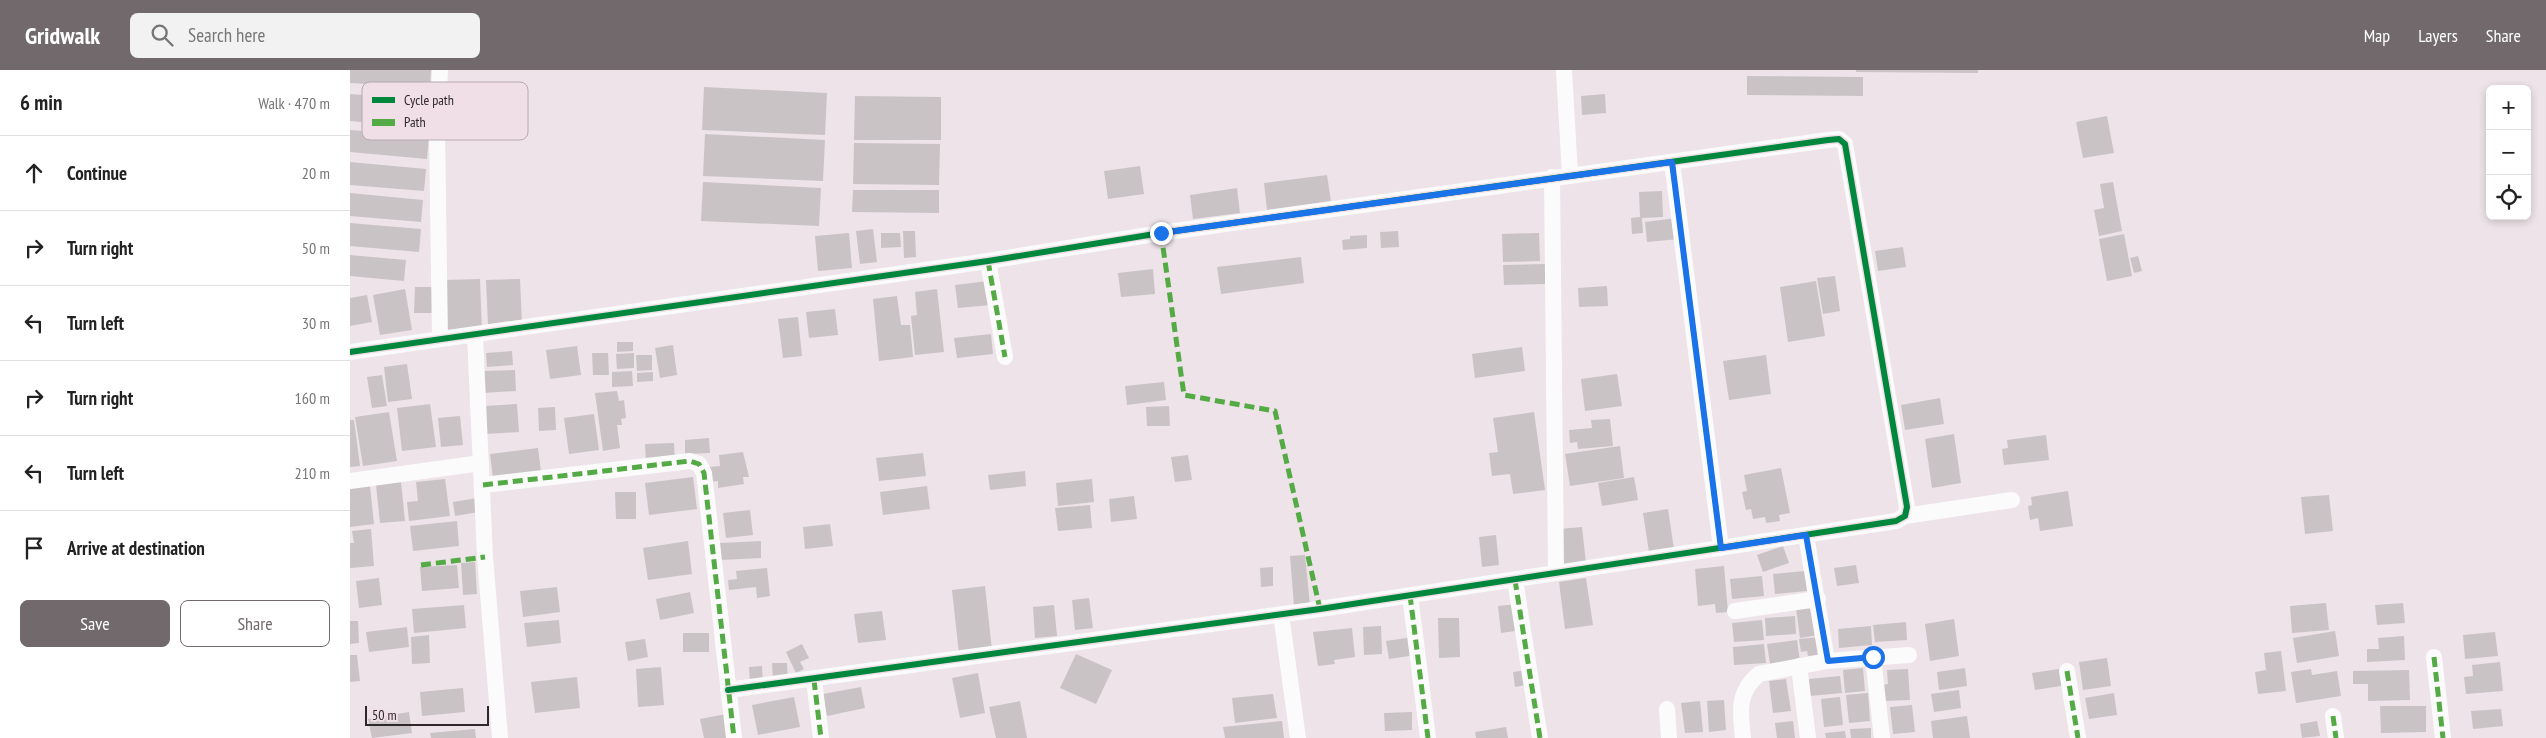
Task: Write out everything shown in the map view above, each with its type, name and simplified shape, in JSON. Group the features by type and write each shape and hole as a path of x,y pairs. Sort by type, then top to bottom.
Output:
{"street":[{"path":"1564,70 1570,175"},
{"path":"350,352 988,261 1161,233 1839,139 1845,144 1907,507 1905,516"},
{"path":"437,140 440,339"},
{"path":"1672,162 1721,548"},
{"path":"1552,178 1556,571"},
{"path":"988,261 1005,357"},
{"path":"475,335 485,556 500,738"},
{"path":"483,484 690,462 699,464 704,473 734,738"},
{"path":"350,481 481,463"},
{"path":"728,690 814,680 1515,580 1556,571 1896,521 1905,516 2012,500"},
{"path":"1806,535 1828,661"},
{"path":"1515,580 1540,738"},
{"path":"1410,595 1428,738"},
{"path":"1735,611 1818,599"},
{"path":"1281,614 1298,738"},
{"path":"1743,738 1740,708 1742,696 1751,680 1759,674 1828,661 1909,655"},
{"path":"1873,657 1882,738"},
{"path":"2434,657 2443,738"},
{"path":"1799,666 1808,738"},
{"path":"2067,671 2078,738"},
{"path":"814,680 821,738"},
{"path":"1667,709 1669,738"},
{"path":"2333,716 2336,738"}],"building":[{"path":"350,70 431,70 430,82 350,83"},
{"path":"1856,70 1978,70 1978,73 1856,72"},
{"path":"1747,76 1863,77 1863,96 1747,95"},
{"path":"704,87 827,93 825,135 702,130"},
{"path":"350,94 362,95 362,122 350,121"},
{"path":"1605,94 1606,113 1582,115 1581,96"},
{"path":"855,96 941,97 941,140 854,140"},
{"path":"2107,116 2114,153 2083,158 2076,122"},
{"path":"350,130 362,131 362,140 429,140 427,159 350,152"},
{"path":"705,134 825,140 823,181 703,176"},
{"path":"854,143 940,144 939,185 853,184"},
{"path":"350,162 426,169 424,191 350,185"},
{"path":"1140,166 1144,194 1108,199 1104,171"},
{"path":"1327,175 1331,201 1267,210 1264,183"},
{"path":"703,182 821,188 819,226 701,221"},
{"path":"2113,182 2122,231 2099,236 2094,210 2104,208 2100,184"},
{"path":"1237,188 1240,213 1193,219 1190,195"},
{"path":"853,190 939,190 939,213 852,212"},
{"path":"1662,191 1663,217 1642,218 1643,233 1632,234 1631,218 1640,217 1639,192"},
{"path":"350,193 423,200 421,222 350,216"},
{"path":"1677,218 1679,239 1647,242 1645,222"},
{"path":"350,223 421,229 419,252 350,246"},
{"path":"873,229 877,262 860,264 856,231"},
{"path":"903,231 915,231 916,257 904,258"},
{"path":"1398,231 1399,247 1381,248 1380,232"},
{"path":"849,233 852,268 818,271 815,236"},
{"path":"881,233 900,233 901,247 881,248"},
{"path":"1539,233 1540,261 1503,262 1502,234"},
{"path":"2124,234 2132,276 2107,281 2099,239"},
{"path":"1367,235 1367,248 1343,250 1342,240 1350,239 1350,236"},
{"path":"1903,247 1906,267 1878,271 1875,251"},
{"path":"350,255 406,260 404,281 350,276"},
{"path":"2138,256 2142,271 2134,273 2130,258"},
{"path":"1301,257 1304,283 1221,294 1217,267"},
{"path":"1545,264 1545,284 1504,285 1503,265"},
{"path":"1153,269 1155,294 1121,297 1118,273"},
{"path":"1835,276 1840,311 1823,314 1817,278"},
{"path":"480,279 482,331 446,332 445,280"},
{"path":"520,279 522,324 488,325 486,280"},
{"path":"988,281 991,305 958,308 955,285"},
{"path":"1816,281 1825,336 1788,342 1780,287"},
{"path":"1607,286 1608,306 1579,307 1578,288"},
{"path":"415,287 433,287 432,313 414,313"},
{"path":"405,289 412,330 380,335 373,295"},
{"path":"937,289 944,352 915,355 911,316 917,315 915,292"},
{"path":"367,295 372,322 350,326 350,298"},
{"path":"897,296 901,325 910,325 913,357 879,361 873,299"},
{"path":"835,309 838,335 809,338 806,312"},
{"path":"798,317 802,356 783,358 778,319"},
{"path":"991,334 993,354 957,358 954,338"},
{"path":"617,342 633,342 633,351 617,352"},
{"path":"673,345 677,375 660,378 655,348"},
{"path":"577,346 581,375 550,379 546,350"},
{"path":"1522,347 1525,371 1475,378 1472,354"},
{"path":"512,351 513,365 487,367 486,353"},
{"path":"592,353 608,353 609,375 593,375"},
{"path":"634,353 634,368 617,369 616,354"},
{"path":"636,355 652,355 652,370 637,371"},
{"path":"1766,355 1771,394 1729,400 1723,361"},
{"path":"407,364 412,399 388,402 384,367"},
{"path":"515,370 516,391 483,393 482,371"},
{"path":"632,371 633,386 612,387 612,372"},
{"path":"653,372 653,381 637,382 637,373"},
{"path":"1617,374 1622,406 1585,411 1581,379"},
{"path":"382,375 387,406 372,408 367,377"},
{"path":"1164,382 1166,400 1127,405 1125,386"},
{"path":"617,391 619,401 624,400 626,418 621,419 622,425 617,425 620,448 603,451 595,393"},
{"path":"1940,398 1944,424 1905,430 1901,405"},
{"path":"430,404 436,447 402,451 397,408"},
{"path":"517,404 519,432 486,434 484,406"},
{"path":"1169,406 1170,426 1147,426 1146,407"},
{"path":"555,407 556,430 539,431 538,408"},
{"path":"389,412 397,461 363,466 355,417"},
{"path":"1534,412 1545,490 1513,494 1510,474 1492,476 1489,453 1498,452 1493,418"},
{"path":"594,414 599,450 569,454 564,418"},
{"path":"460,416 463,445 441,447 438,418"},
{"path":"1610,419 1613,446 1578,449 1577,442 1570,443 1569,430 1592,428 1591,420"},
{"path":"350,420 354,420 360,466 350,467"},
{"path":"1954,434 1961,483 1932,488 1925,439"},
{"path":"2046,435 2049,460 2004,465 2002,449 2008,448 2007,440"},
{"path":"709,438 710,453 685,454 685,440"},
{"path":"674,443 675,462 646,463 645,444"},
{"path":"1620,446 1624,478 1570,486 1565,454"},
{"path":"538,448 541,472 493,478 490,454"},
{"path":"743,452 749,477 743,477 744,484 718,488 718,481 710,482 709,467 720,466 719,455"},
{"path":"923,453 926,476 879,481 876,458"},
{"path":"1188,455 1192,480 1175,482 1171,457"},
{"path":"1781,468 1790,513 1779,515 1780,521 1766,523 1765,517 1753,519 1751,509 1746,510 1742,492 1747,491 1744,475"},
{"path":"1025,471 1026,486 990,490 988,475"},
{"path":"693,477 697,509 649,515 645,483"},
{"path":"1634,477 1638,500 1602,506 1598,483"},
{"path":"445,479 450,516 409,521 407,502 418,501 416,482"},
{"path":"1092,479 1094,502 1058,506 1056,483"},
{"path":"401,482 405,521 380,523 376,485"},
{"path":"370,486 374,524 350,527 350,488"},
{"path":"927,486 930,509 883,515 880,492"},
{"path":"2068,491 2073,526 2040,531 2038,518 2030,520 2028,506 2032,505 2031,497"},
{"path":"615,492 636,492 636,519 616,519"},
{"path":"2329,495 2333,531 2305,534 2301,497"},
{"path":"1134,496 1137,519 1111,522 1109,499"},
{"path":"477,498 479,512 455,516 453,502"},
{"path":"1090,505 1092,528 1058,531 1055,508"},
{"path":"1668,509 1674,549 1649,552 1643,513"},
{"path":"750,510 753,535 726,538 723,513"},
{"path":"457,521 459,546 413,551 410,526"},
{"path":"830,524 833,546 805,549 803,527"},
{"path":"1582,527 1586,563 1563,565 1559,529"},
{"path":"371,529 374,566 350,568 350,543 354,543 352,531"},
{"path":"1496,535 1499,565 1482,567 1479,537"},
{"path":"688,541 692,574 648,580 643,548"},
{"path":"761,541 761,558 721,560 720,543"},
{"path":"1783,546 1789,563 1763,572 1757,555"},
{"path":"1305,555 1310,605 1294,606 1290,556"},
{"path":"475,562 477,594 463,595 461,563"},
{"path":"457,565 459,588 422,591 420,567"},
{"path":"1856,565 1859,583 1837,586 1834,568"},
{"path":"1724,566 1728,612 1716,613 1715,604 1698,606 1695,569"},
{"path":"1273,567 1273,586 1261,587 1260,568"},
{"path":"767,568 770,596 757,598 756,587 729,590 728,580 737,579 736,571"},
{"path":"1805,571 1807,591 1775,594 1773,574"},
{"path":"1762,576 1764,596 1732,599 1730,579"},
{"path":"379,578 382,605 359,608 356,581"},
{"path":"1586,578 1593,625 1565,629 1559,582"},
{"path":"985,586 992,650 959,654 952,590"},
{"path":"557,587 560,612 523,617 520,591"},
{"path":"690,592 694,613 660,620 656,599"},
{"path":"1089,598 1093,628 1075,630 1072,600"},
{"path":"2326,603 2329,630 2292,633 2290,606"},
{"path":"2403,603 2405,623 2377,625 2375,605"},
{"path":"1518,604 1522,630 1501,633 1498,606"},
{"path":"464,605 466,628 414,633 412,609"},
{"path":"1054,605 1057,636 1035,638 1033,607"},
{"path":"1815,605 1819,635 1800,638 1796,608"},
{"path":"882,611 886,640 858,643 854,614"},
{"path":"1795,616 1796,634 1766,636 1765,618"},
{"path":"1438,618 1459,618 1460,657 1439,658"},
{"path":"1954,619 1959,656 1930,661 1925,624"},
{"path":"559,620 561,643 527,647 524,623"},
{"path":"1762,620 1764,640 1734,642 1732,623"},
{"path":"350,621 358,621 359,643 350,644"},
{"path":"1906,622 1907,640 1875,642 1873,625"},
{"path":"1381,626 1382,654 1364,655 1363,627"},
{"path":"1871,626 1872,645 1839,648 1838,629"},
{"path":"407,627 409,647 369,652 366,632"},
{"path":"1352,628 1355,657 1334,660 1335,664 1318,666 1313,632"},
{"path":"2335,631 2339,656 2297,663 2293,638"},
{"path":"2495,632 2498,656 2465,659 2463,635"},
{"path":"683,633 709,633 709,652 683,652"},
{"path":"429,635 430,663 412,664 411,637"},
{"path":"2404,636 2405,660 2367,662 2367,649 2379,649 2378,638"},
{"path":"1413,637 1416,655 1389,659 1386,641"},
{"path":"1819,637 1821,655 1808,656 1807,651 1801,652 1799,639"},
{"path":"645,639 648,657 628,661 625,642"},
{"path":"1797,640 1800,661 1770,664 1767,644"},
{"path":"802,644 809,658 800,662 804,669 796,673 786,652"},
{"path":"1764,644 1766,663 1734,665 1733,647"},
{"path":"2281,651 2286,691 2258,694 2255,672 2266,670 2264,653"},
{"path":"1076,654 1112,670 1096,704 1060,688"},
{"path":"350,655 357,655 360,681 350,682"},
{"path":"2107,658 2111,686 2083,690 2079,662"},
{"path":"2500,662 2503,691 2466,694 2464,677 2473,676 2472,665"},
{"path":"772,663 787,663 788,680 773,681"},
{"path":"762,666 763,684 750,684 749,667"},
{"path":"661,667 664,705 638,707 636,669"},
{"path":"1863,668 1865,691 1845,693 1843,670"},
{"path":"1965,668 1967,686 1939,690 1937,672"},
{"path":"2065,668 2067,685 2035,690 2032,673"},
{"path":"1908,669 1910,700 1883,701 1882,685 1888,684 1887,670"},
{"path":"2311,669 2312,675 2337,671 2341,696 2296,703 2291,672"},
{"path":"1528,670 1531,684 1515,687 1513,672"},
{"path":"2409,670 2410,700 2368,701 2368,684 2353,684 2353,671"},
{"path":"978,673 985,713 960,718 952,678"},
{"path":"1840,676 1842,693 1810,696 1809,679"},
{"path":"577,677 580,708 535,713 531,682"},
{"path":"1786,679 1791,711 1773,713 1769,681"},
{"path":"861,687 865,708 827,716 823,694"},
{"path":"463,688 465,712 422,716 420,692"},
{"path":"1959,690 1961,708 1934,712 1931,694"},
{"path":"1868,693 1870,721 1849,723 1846,695"},
{"path":"2114,693 2117,715 2089,719 2085,698"},
{"path":"1273,694 1277,718 1235,723 1232,698"},
{"path":"794,697 800,727 758,735 752,705"},
{"path":"1840,697 1843,725 1824,727 1821,699"},
{"path":"1724,700 1726,730 1709,732 1707,701"},
{"path":"1020,701 1027,738 996,738 989,707"},
{"path":"1700,701 1703,732 1685,733 1681,703"},
{"path":"1912,705 1915,732 1893,734 1890,707"},
{"path":"2380,706 2426,706 2426,732 2381,733"},
{"path":"2501,709 2503,726 2473,729 2471,711"},
{"path":"409,712 412,733 372,738 368,719"},
{"path":"1412,712 1412,730 1385,731 1384,713"},
{"path":"726,714 730,738 704,738 700,719"},
{"path":"1967,716 1970,738 1933,738 1931,721"},
{"path":"1282,721 1284,738 1225,738 1223,727"},
{"path":"1793,721 1795,738 1777,738 1775,723"},
{"path":"2317,721 2320,736 2302,738 2300,724"},
{"path":"1506,727 1508,738 1476,738 1475,732"},
{"path":"1871,728 1871,738 1851,738 1850,729"},
{"path":"475,729 476,738 431,738 430,733"},
{"path":"1845,731 1846,738 1826,738 1825,733"}],"marked path":[{"path":"1672,162 1721,548"},
{"path":"1161,233 1184,395 1275,411 1320,609"},
{"path":"988,261 1005,357"},
{"path":"483,485 690,461 699,464 704,473 734,738"},
{"path":"421,565 485,557"},
{"path":"1515,580 1540,738"},
{"path":"1410,595 1428,738"},
{"path":"2434,657 2443,738"},
{"path":"2067,671 2078,738"},
{"path":"814,680 821,738"},
{"path":"2333,716 2336,738"}],"cycle path":[{"path":"350,352 988,261 1161,233 1828,140 1839,139 1845,144 1907,507 1905,516 1896,521 1320,609 728,690"}],"route":[{"path":"1161,233 1672,162 1721,548 1806,535 1828,661 1873,657"}]}
